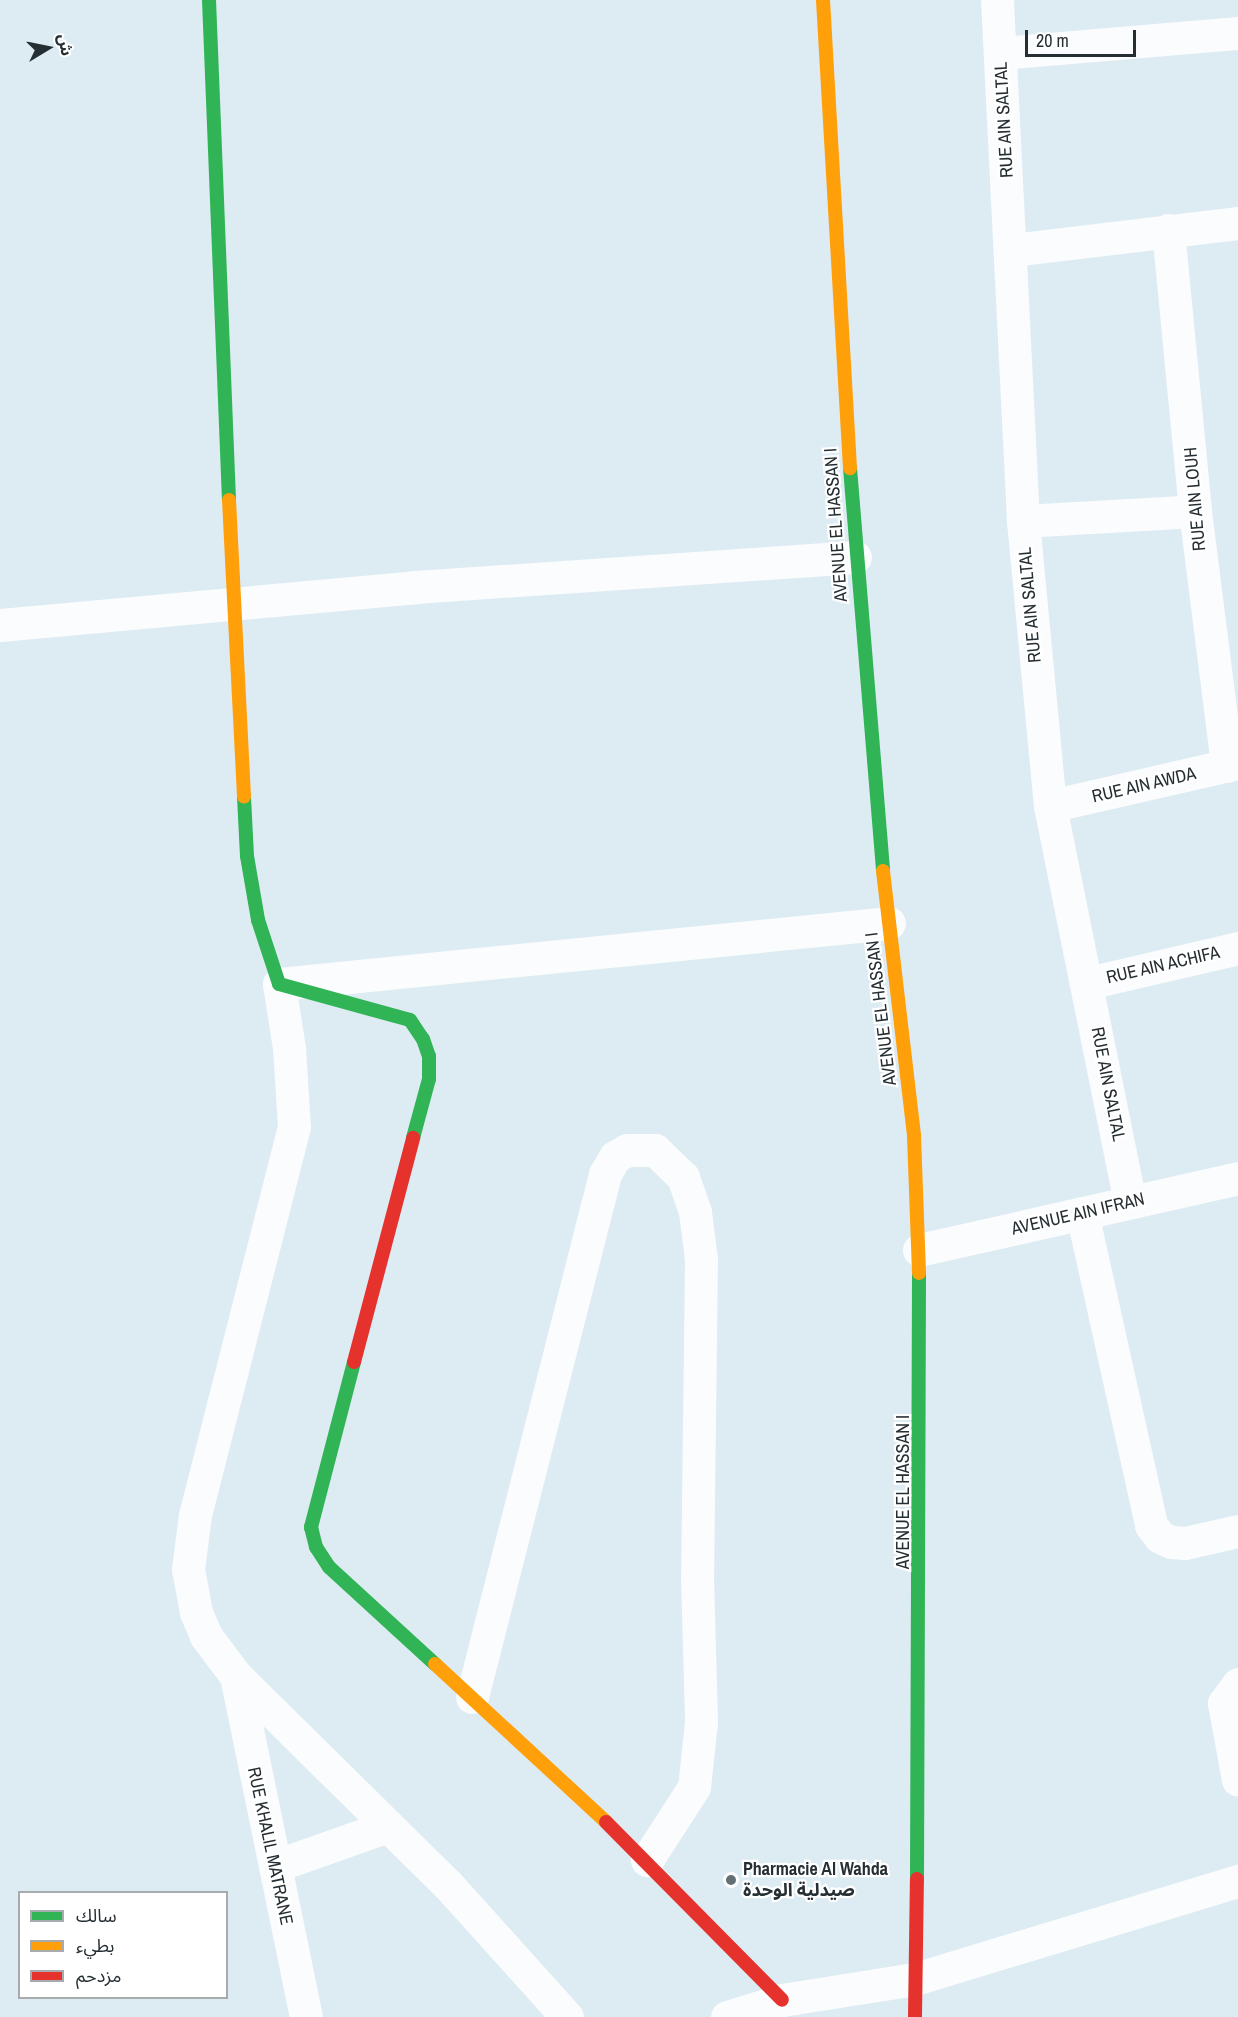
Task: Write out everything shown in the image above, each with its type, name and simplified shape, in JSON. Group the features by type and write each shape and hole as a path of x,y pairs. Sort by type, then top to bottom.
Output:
{"street":[{"path":"209,0 232,604 247,856 258,920 279,984 289,1048 294,1127 195,1515 188,1569 196,1612 206,1636 236,1676 448,1885 567,2017"},
{"name":"AVENUE EL HASSAN I","path":"823,0 855,556 889,923 914,1136 919,1250 920,1722 915,2017"},
{"name":"RUE AIN SALTAL","path":"997,0 1012,250 1023,521 1050,806 1088,982 1130,1202"},
{"path":"1000,52 1238,33"},
{"path":"1012,250 1238,223"},
{"name":"RUE AIN LOUH","path":"1168,230 1195,511 1232,765"},
{"path":"1023,521 1195,511"},
{"path":"0,625 232,604 855,556"},
{"name":"RUE AIN AWDA","path":"1050,806 1232,765"},
{"path":"279,984 889,923"},
{"name":"RUE AIN ACHIFA","path":"1088,982 1238,948"},
{"path":"279,984 410,1020 423,1039 429,1056 429,1078 311,1527 316,1547 329,1567 647,1860 782,2000"},
{"path":"472,1697 605,1174 615,1157 627,1150 655,1150 683,1178 695,1212 701,1259 697,1576 701,1722 694,1787 647,1860"},
{"name":"AVENUE AIN IFRAN","path":"919,1250 1238,1178"},
{"path":"1082,1213 1151,1525 1160,1537 1178,1543 1238,1531"},
{"name":"RUE KHALIL MATRANE","path":"236,1676 306,2017"},
{"path":"1238,1684 1224,1703 1238,1780"},
{"path":"275,1866 388,1826"},
{"path":"727,2017 782,2000 915,1979 1238,1881"}],"traffic: fast":[{"path":"209,0 229,500"},
{"path":"850,468 883,871"},
{"path":"244,797 247,856 258,920 279,984 410,1020 423,1039 429,1056 429,1079 413,1138"},
{"path":"917,1879 919,1273"},
{"path":"354,1362 311,1527 316,1547 329,1567 435,1664"}],"traffic: slow":[{"path":"823,0 850,468"},
{"path":"229,500 244,797"},
{"path":"883,871 914,1136 919,1273"},
{"path":"435,1664 606,1822"}],"traffic: jam":[{"path":"354,1362 413,1138"},
{"path":"606,1822 782,2000"},
{"path":"915,2017 917,1879"}],"place":[{"name":"Pharmacie Al Wahda صيدلية الوحدة","path":"731,1880"}]}
